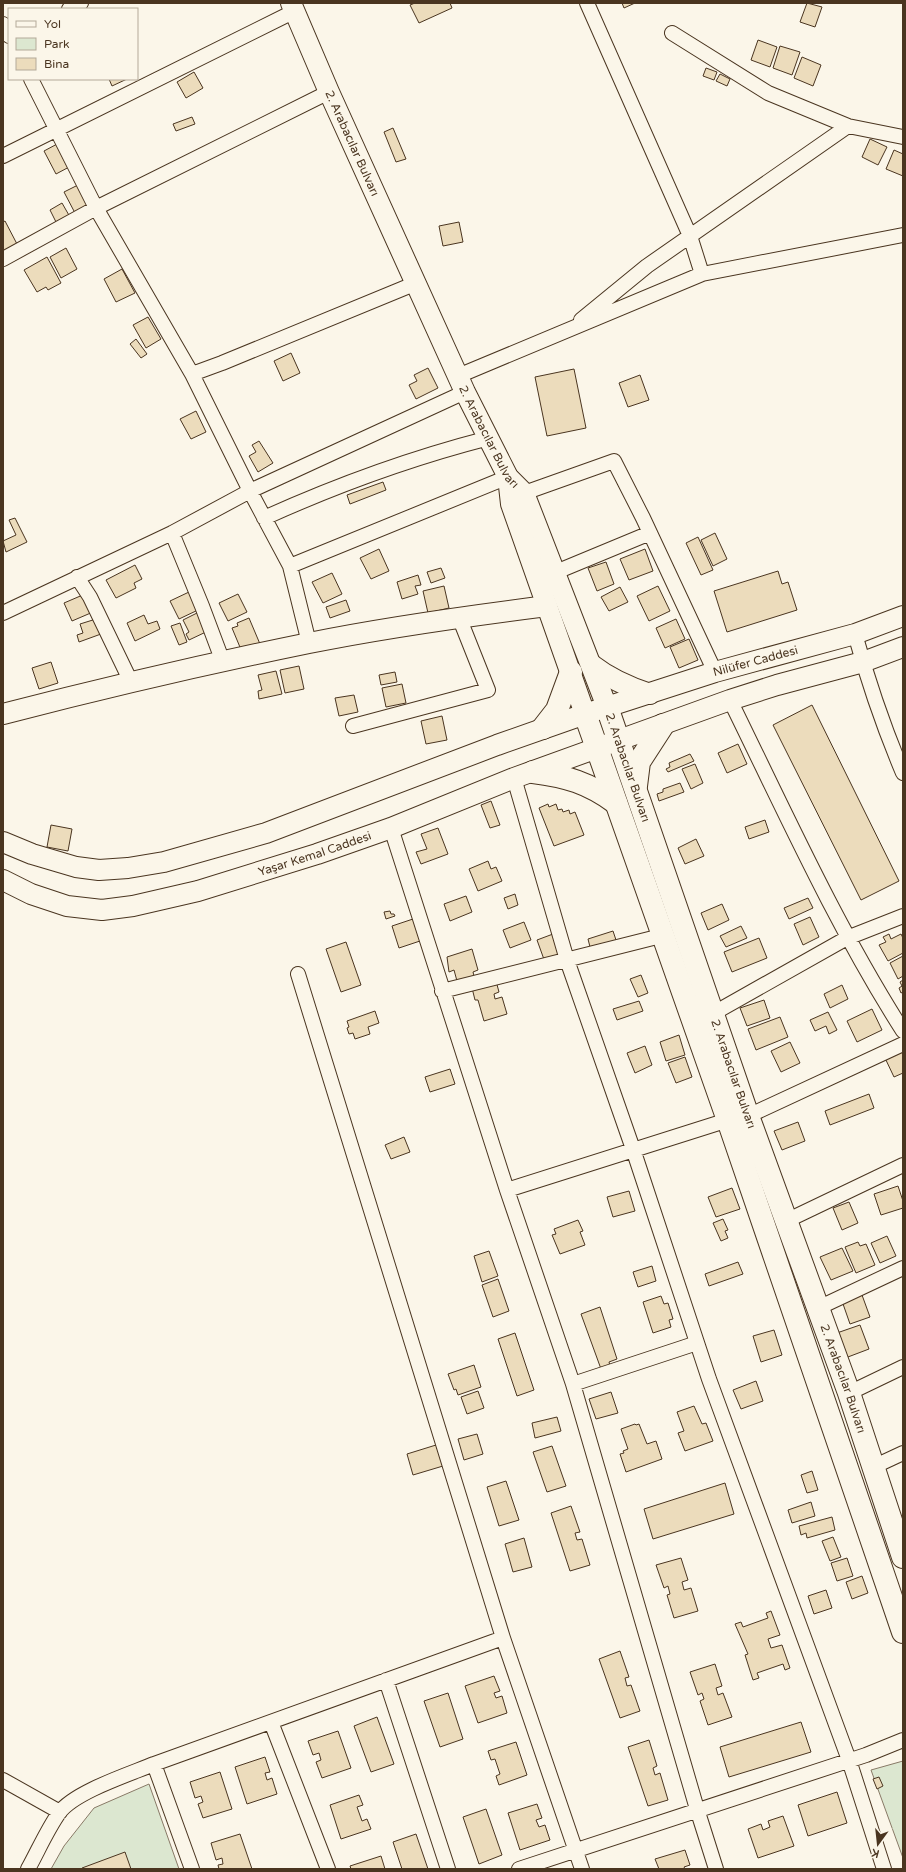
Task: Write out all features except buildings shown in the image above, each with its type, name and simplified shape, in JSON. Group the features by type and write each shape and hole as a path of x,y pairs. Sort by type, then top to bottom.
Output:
{"main road":[{"path":"543,728 556,710 571,672"},
{"name":"2. Arabacılar Bulvarı","path":"607,707 714,1012 738,1118 786,1220 849,1393 902,1553"},
{"path":"585,714 616,803 738,1118 903,1632"},
{"path":"636,787 639,762 663,725"},
{"path":"523,775 558,775 579,781 598,790 616,803"}],"street":[{"path":"71,8 81,3"},
{"path":"587,3 690,236 702,274"},
{"path":"3,156 293,7"},
{"name":"2. Arabacılar Bulvarı","path":"293,7 414,284 461,384 508,477 524,494 556,572 607,707"},
{"path":"3,24 8,34"},
{"path":"672,33 768,93 848,126 903,137"},
{"path":"32,80 96,208 192,374 250,491 290,566 310,642"},
{"path":"3,259 96,208 329,92"},
{"path":"568,330 647,266 848,126"},
{"path":"3,613 172,533 250,491 568,330 702,274 903,235"},
{"path":"192,374 414,284"},
{"path":"264,518 305,499 383,469 488,438"},
{"path":"524,494 614,461 650,533 715,672"},
{"path":"290,566 508,477 511,504 585,714"},
{"path":"172,533 223,662"},
{"path":"556,572 650,533"},
{"path":"77,577 90,597 131,682"},
{"path":"3,714 131,682 310,642 459,617 547,606"},
{"name":"Nilüfer Caddesi","path":"607,707 715,672 855,634 903,616"},
{"path":"353,726 488,690 459,617"},
{"path":"855,634 893,749 903,773"},
{"name":"Yaşar Kemal Caddesi","path":"3,880 30,894 67,906 102,910 133,906 198,891 317,854 391,828 523,775 730,700 777,685 863,662 903,647"},
{"path":"592,665 610,679 650,694"},
{"path":"730,700 847,938 873,984 903,1031"},
{"path":"3,842 32,854 76,867 99,870 128,868 164,862 266,833 543,728 607,707"},
{"path":"523,775 567,960 633,1150 697,1342 849,1760 884,1869"},
{"path":"391,828 507,1190 573,1384 697,1809 716,1869"},
{"path":"714,1012 847,938 903,916"},
{"path":"442,991 657,937"},
{"path":"298,974 503,1638 582,1869"},
{"path":"507,1190 738,1118 903,1044"},
{"path":"786,1220 903,1165"},
{"path":"818,1308 903,1268"},
{"path":"573,1384 697,1342"},
{"path":"849,1393 903,1367"},
{"path":"873,1467 903,1452"},
{"path":"28,1869 60,1812 72,1800 78,1797 154,1764 503,1638"},
{"path":"386,1680 448,1869"},
{"path":"271,1722 328,1869"},
{"path":"519,1869 849,1760 903,1740"},
{"path":"154,1764 192,1869"},
{"path":"3,1780 60,1812"}],"green space":[{"path":"903,1761 903,1858 871,1770"},
{"path":"149,1784 179,1869 51,1869 64,1846 94,1808"}]}
